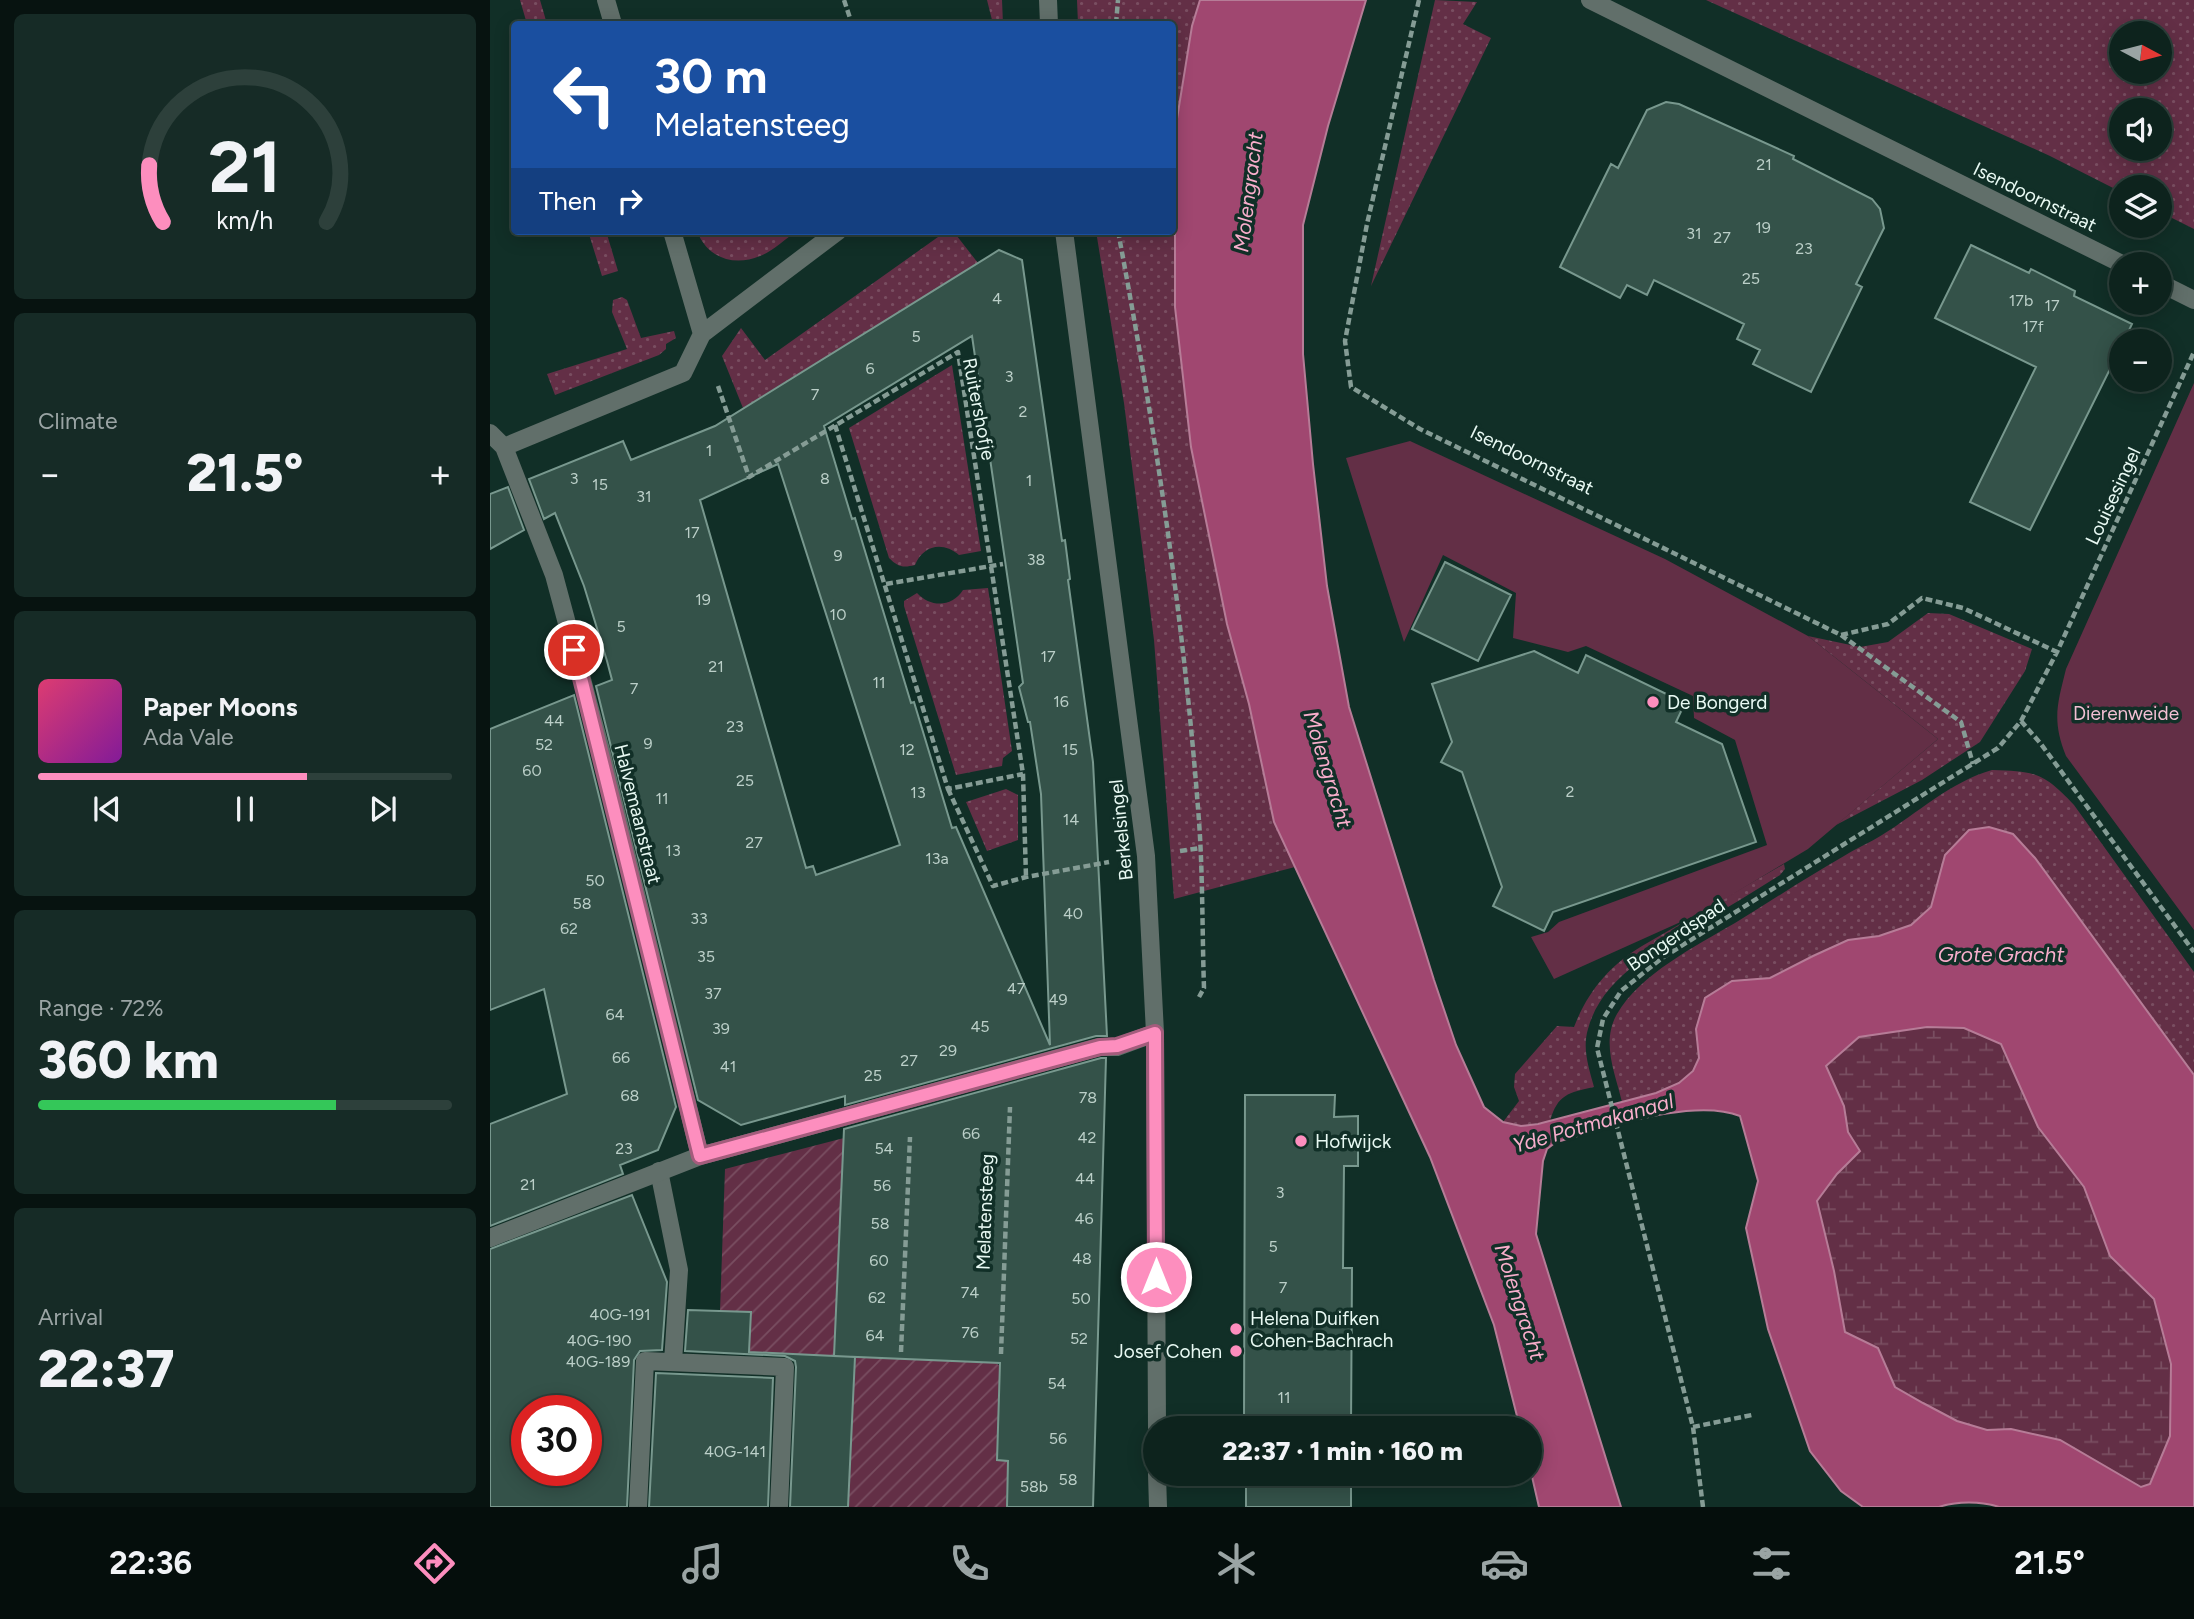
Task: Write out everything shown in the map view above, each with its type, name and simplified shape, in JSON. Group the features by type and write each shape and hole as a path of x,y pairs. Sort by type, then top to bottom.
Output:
{"street":[{"path":"606,0 612,21"},
{"path":"1048,0 1049,21"},
{"name":"Isendoornstraat","path":"1590,0 2109,258"},
{"path":"673,235 702,334"},
{"path":"505,447 683,373 702,334 833,235"},
{"name":"Berkelsingel","path":"1065,235 1146,856 1155,1033 1157,1416"},
{"path":"2172,289 2194,300"},
{"name":"Halvemaanstraat","path":"490,433 505,447 554,575 601,750 700,1156"},
{"path":"490,1238 700,1156 1100,1047 1117,1046 1155,1033"},
{"path":"659,1171 679,1270 673,1362"},
{"path":"638,1507 645,1361 785,1367 779,1507"},
{"path":"1157,1486 1158,1507"}],"path":[{"path":"845,0 851,21"},
{"path":"1116,21 1118,0"},
{"name":"Isendoornstraat","path":"1419,0 1367,224 1345,341 1351,387 1420,429 1840,635"},
{"path":"1119,235 1144,370 1173,563 1199,809 1204,988 1199,998"},
{"name":"Ruitershofje","path":"702,334 749,477 958,352 1023,774 1026,877"},
{"name":"Louisesingel","path":"2057,652 2194,352"},
{"path":"835,425 948,789 993,886 1026,877 1200,848"},
{"path":"886,584 1003,564"},
{"path":"1840,635 1888,624 1922,598 1963,608 2057,652"},
{"path":"1840,635 1961,722 1973,764"},
{"name":"Bongerdspad","path":"1703,1507 1693,1427 1597,1048 1603,1018 1621,991 1662,958 1998,748 2021,721 2057,652"},
{"path":"2021,721 2041,744 2194,952"},
{"path":"948,789 1023,774"},
{"name":"Melatensteeg","path":"1001,1354 1011,1071"},
{"path":"901,1352 911,1098"},
{"path":"1693,1427 1752,1415"}],"green space":[{"path":"520,0 540,0 546,21 526,21"},
{"path":"987,0 1002,0 1003,21 992,21"},
{"path":"1077,0 1200,0 1192,26 1176,125 1176,21 1078,21"},
{"path":"1435,0 1477,2 1463,24 1491,38 1371,286"},
{"path":"1706,0 2194,0 2194,229 2172,218 2172,175 2109,175 2109,186 2050,156"},
{"path":"589,235 607,235 618,271 602,276"},
{"path":"699,235 792,235 765,254 741,261 714,254"},
{"path":"937,235 956,235 978,263 743,408 722,356 741,328 765,360 938,237"},
{"path":"1097,235 1175,235 1175,307 1191,447 1227,624 1249,704 1274,822 1295,867 1174,899 1154,640 1124,403"},
{"path":"622,297 627,300 641,338 674,331 676,338 666,344 666,349 659,355 555,395 547,374 627,349 612,312 613,300"},
{"path":"952,365 981,551 959,555 946,548 934,547 923,553 915,565 901,566 889,558 849,428"},
{"name":"Dierenweide","path":"2194,383 2194,930 2066,756 2059,733 2057,713 2066,669"},
{"path":"1410,441 1665,559 1808,636 1938,739 1808,849 1705,911 1554,979 1531,937 1548,932 1559,922 1767,845 1735,740 1694,718 1693,696 1586,646 1568,652 1513,638 1516,593 1443,555 1404,642 1346,458"},
{"path":"988,588 1012,751 1003,758 1002,766 956,775 904,601 917,593 929,601 941,604 953,600 963,590"},
{"path":"1928,613 1949,614 2032,649 2025,671 1980,742 1922,780 1836,825 1938,739 1808,636 1860,647 1888,642"},
{"path":"1992,770 2019,771 2038,776 2064,794 2194,972 2194,1075 2035,858 2020,842 2006,833 1981,829 1969,830 1939,883 1931,907 1911,925 1879,936 1848,940 1770,978 1732,981 1696,1029 1699,1056 1689,1075 1668,1088 1622,1102 1611,1058 1610,1035 1617,1014 1640,986 1687,951 1877,838 1948,790"},
{"path":"1006,789 1018,795 1018,840 987,851 966,802"},
{"path":"1784,864 1785,869 1780,875 1648,956 1632,967 1605,994 1595,1011 1586,1036 1587,1058 1594,1087 1565,1096 1557,1105 1550,1121 1521,1126 1503,1122 1519,1101 1514,1087 1515,1074 1557,1026 1574,1027 1593,991 1619,962"},
{"path":"1927,1027 1964,1028 2001,1044 2038,1127 2084,1187 2110,1256 2154,1299 2171,1364 2170,1436 2151,1484 2141,1487 2060,1440 2011,1429 1987,1430 1957,1421 1895,1387 1878,1348 1845,1332 1817,1201 1837,1174 1860,1151 1848,1132 1844,1106 1826,1066 1859,1037"},
{"path":"844,1138 837,1356 749,1352 751,1312 720,1311 725,1169"},
{"path":"855,1357 996,1363 1000,1366 1008,1461 1006,1507 848,1507"}],"water":[{"path":"1200,0 1366,0 1328,126 1303,225 1303,354 1313,464 1327,586 1349,707 1434,980 1456,1045 1484,1107 1503,1122 1521,1126 1538,1124 1656,1093 1679,1083 1693,1071 1699,1058 1696,1029 1705,998 1732,981 1770,978 1848,940 1879,936 1911,925 1931,907 1945,855 1969,830 1989,827 2013,834 2035,858 2194,1075 2194,1507 1999,1507 1969,1502 1939,1507 1863,1507 1841,1491 1810,1451 1768,1329 1746,1228 1758,1181 1740,1116 1720,1111 1698,1110 1674,1112 1624,1123 1556,1142 1547,1149 1543,1161 1536,1234 1621,1507 1539,1507 1534,1486 1542,1486 1542,1416 1517,1416 1494,1325 1430,1157 1274,822 1249,704 1227,624 1191,447 1175,307 1176,125 1192,26","holes":["1927,1027 1964,1028 2001,1044 2038,1127 2084,1187 2110,1256 2154,1299 2171,1364 2170,1436 2150,1484 2141,1487 2060,1440 2011,1429 1987,1430 1957,1421 1895,1387 1878,1348 1845,1332 1817,1201 1837,1174 1860,1151 1848,1132 1844,1106 1826,1066 1859,1037"]}],"building":[{"path":"1666,102 1679,104 1794,156 1793,159 1872,199 1880,209 1884,228 1856,284 1862,287 1811,392 1753,364 1760,350 1737,339 1744,324 1654,280 1647,295 1627,285 1620,298 1560,267 1611,164 1618,168 1647,110"},
{"path":"1971,245 2029,273 2031,269 2075,291 2074,296 2132,324 2130,329 2109,329 2109,371 2030,530 1970,502 2036,367 1935,318"},
{"path":"999,250 1022,260 1062,541 1065,540 1093,762 1107,1036 1096,1036 845,1105 845,1096 741,1125 698,1100 596,686 612,680 607,661 584,586 555,513 544,519 529,479 623,441 631,460 715,426","holes":["972,336 1023,683 1019,687 1030,722 1041,794 1050,1045 956,827 952,828 824,426","778,464 900,845 816,875 813,866 806,868 700,500"]},
{"path":"508,487 524,530 490,549 490,494"},
{"path":"1445,562 1511,595 1478,661 1412,629"},
{"path":"1534,651 1578,673 1586,655 1685,703 1676,722 1722,744 1756,842 1553,912 1544,931 1493,906 1502,887 1462,772 1441,762 1452,742 1432,684"},
{"path":"574,695 676,1107 658,1150 620,1165 623,1174 490,1226 490,1124 567,1094 544,989 490,1010 490,729"},
{"path":"1106,1058 1093,1507 1007,1507 1008,1461 997,1460 1000,1363 834,1356 844,1129"},
{"path":"1245,1095 1335,1095 1334,1117 1358,1116 1358,1166 1344,1166 1343,1268 1352,1268 1351,1416 1244,1416"},
{"path":"632,1195 667,1282 662,1350 640,1351 634,1360 627,1507 490,1507 490,1249"},
{"path":"688,1310 751,1312 749,1352 855,1357 848,1507 790,1507 795,1361 785,1356 685,1351"},
{"path":"656,1373 773,1378 768,1507 649,1507"},
{"path":"1246,1486 1351,1486 1351,1507 1246,1507"}],"place":[{"name":"De Bongerd","path":"1653,702"},
{"name":"Hofwijck","path":"1301,1141"},
{"name":"Helena Duifken Cohen-Bachrach","path":"1236,1329"},
{"name":"Josef Cohen","path":"1236,1351"}],"route":[{"path":"574,650 700,1156 1100,1047 1117,1046 1155,1033 1156,1277"}],"water label":[{"name":"Molengracht","path":"1248,192"},
{"name":"Molengracht","path":"1328,769"},
{"name":"Grote Gracht","path":"2001,954"},
{"name":"Yde Potmakanaal","path":"1593,1123"},
{"name":"Molengracht","path":"1520,1302"}]}
